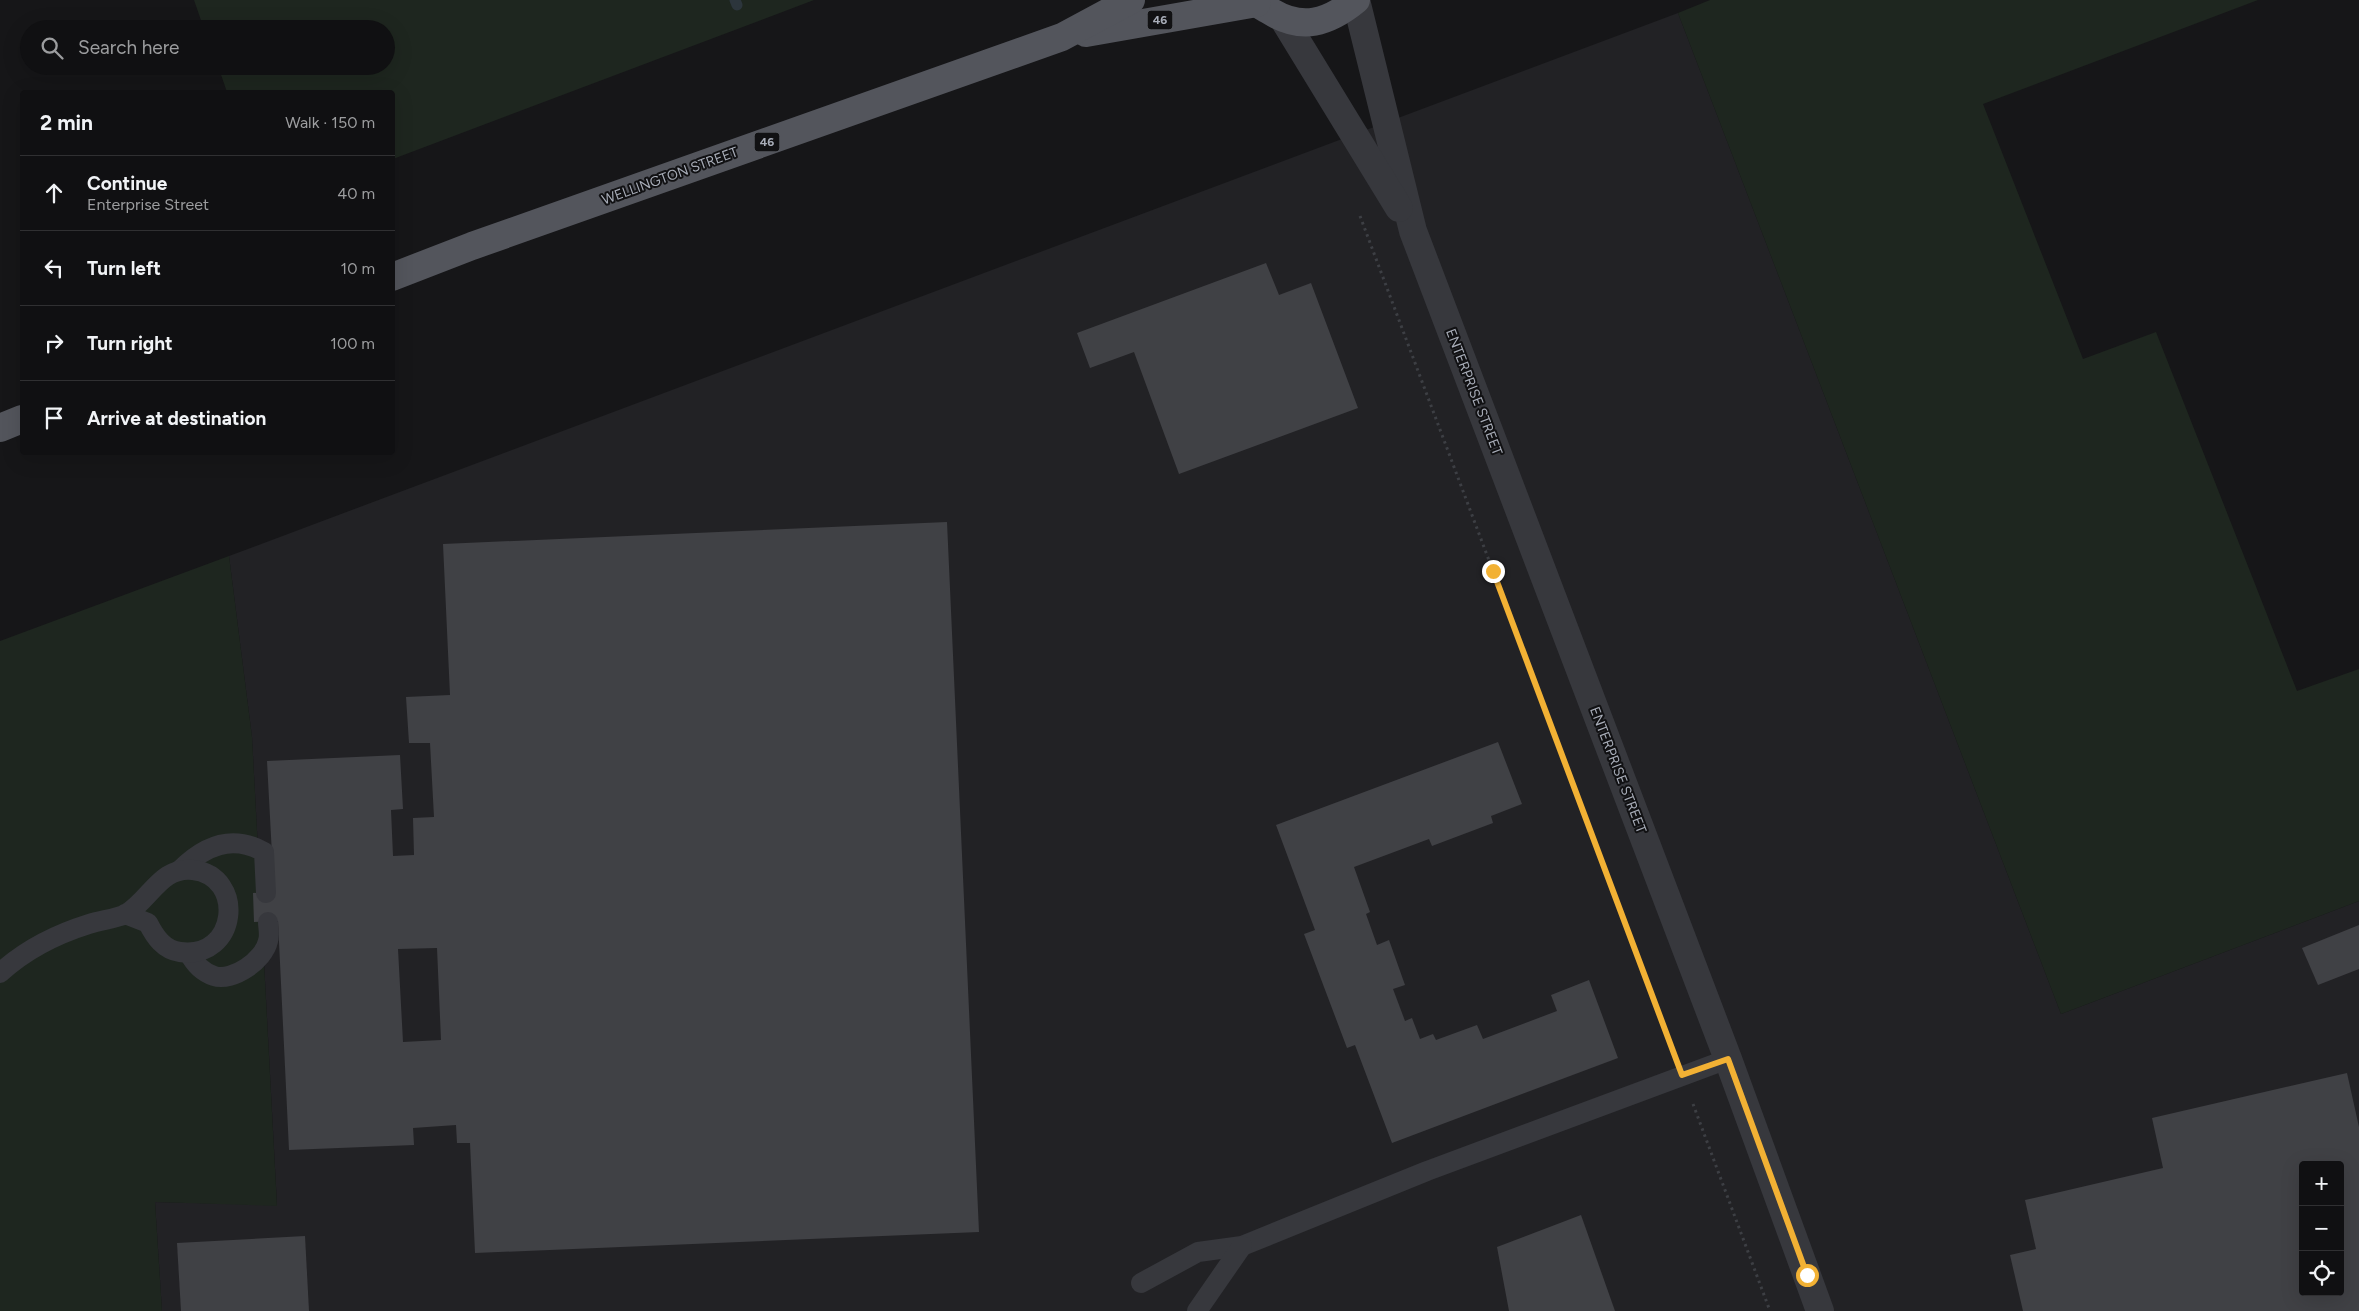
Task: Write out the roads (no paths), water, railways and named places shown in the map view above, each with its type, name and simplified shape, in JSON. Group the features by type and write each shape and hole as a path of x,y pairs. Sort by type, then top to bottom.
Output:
{"main road":[{"name":"WELLINGTON STREET","path":"395,276 472,246 1062,37 1131,0"},
{"name":"46","path":"1256,2 1284,20 1303,23 1323,21 1341,13 1356,0"},
{"name":"WELLINGTON STREET","path":"1062,37 1256,2"},
{"path":"0,428 20,420"}],"street":[{"name":"ENTERPRISE STREET","path":"1356,0 1413,231 1728,1059 1820,1311"},
{"name":"ENTERPRISE STREET","path":"1284,20 1413,231"}],"lane":[{"path":"180,870 194,855 225,843 249,844 264,852 266,892"},
{"path":"0,973 13,961 48,940 88,924 125,914 149,896 157,884 167,875 180,870 194,870 207,874 218,882 226,894 229,908 228,921 223,934 214,944 202,951 189,953 175,951 163,945 154,935 148,923 125,914"},
{"path":"189,953 195,965 215,976 239,973 258,961 268,942 268,922"},
{"path":"1141,1283 1198,1252 1242,1246 1428,1171 1728,1059"},
{"path":"1197,1311 1242,1246"}],"waterway":[{"path":"735,0 737,5"}]}
